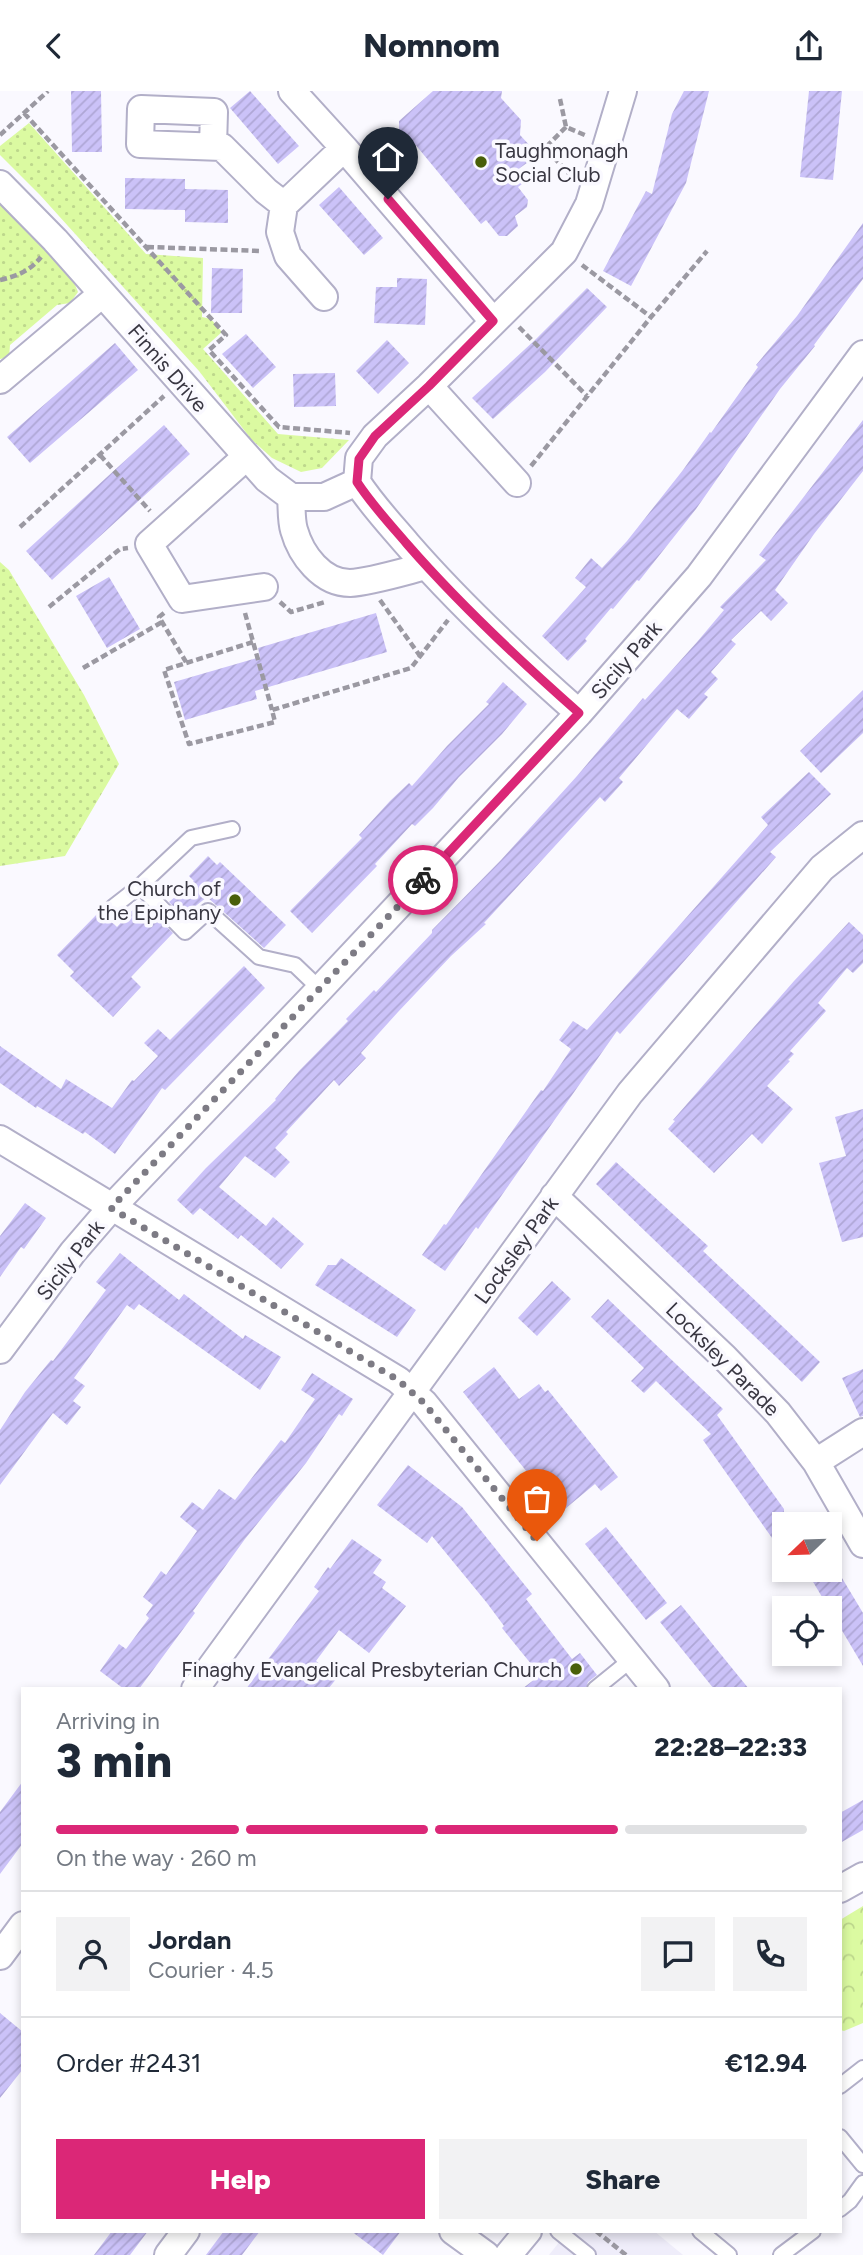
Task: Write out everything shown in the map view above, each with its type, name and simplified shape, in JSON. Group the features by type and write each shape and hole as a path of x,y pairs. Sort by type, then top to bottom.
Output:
{"street":[{"path":"292,91 498,316"},
{"path":"579,713 425,566 357,482 359,459 375,436 564,252 590,198 623,91"},
{"path":"213,146 222,147 284,205"},
{"path":"324,297 286,252 280,232 284,205 344,148"},
{"name":"Finnis Drive","path":"0,184 55,240 246,457 267,479 291,497"},
{"path":"0,380 102,294"},
{"name":"Sicily Park","path":"0,1350 73,1252 111,1208 579,713 699,576 863,354"},
{"path":"429,386 517,483"},
{"path":"246,457 158,537 182,599 252,589"},
{"path":"357,482 324,497 291,497 294,530 306,555 318,571 335,581 358,581 425,566"},
{"name":"Locksley Park","path":"196,1687 630,1093 822,868 863,835"},
{"path":"0,1139 413,1391 654,1687"},
{"name":"Locksley Parade","path":"554,1196 743,1376 778,1413 816,1462 863,1544"},
{"path":"816,1462 863,1432"},
{"path":"842,1888 863,1876"},
{"path":"0,1956 21,1928"},
{"path":"168,2255 184,2233"},
{"path":"457,2233 484,2248"},
{"path":"508,2255 526,2233"}],"lane":[{"path":"113,907 140,886 191,838 232,829"},
{"path":"140,886 184,932 208,911 259,957 295,965 320,989"},
{"path":"597,1687 632,1659"},
{"path":"842,2084 863,2068"},
{"path":"842,2139 863,2165"},
{"path":"842,2207 863,2183"},
{"path":"560,2233 588,2255"},
{"path":"702,2233 729,2255"},
{"path":"781,2255 810,2233"}],"path":[{"path":"0,135 48,91"},
{"path":"560,99 566,127"},
{"path":"24,113 226,335 209,350 279,427 375,436"},
{"path":"566,127 607,146"},
{"path":"566,127 545,148 590,198"},
{"path":"0,280 18,276 35,265 55,240"},
{"path":"146,247 286,252"},
{"path":"517,483 707,251"},
{"path":"564,252 651,317"},
{"path":"498,316 587,396"},
{"path":"20,527 180,381"},
{"path":"49,607 120,549 158,537 100,455"},
{"path":"252,589 291,612 339,598 358,581 420,656"},
{"path":"252,589 253,642 275,722 189,744 164,670 253,642"},
{"path":"182,599 159,617 186,662"},
{"path":"272,710 411,668 462,603"},
{"path":"83,668 162,622"},
{"path":"598,2233 626,2255"}],"shaded area":[{"path":"566,2233 656,2233 683,2255 549,2255"}],"green space":[{"path":"29,123 146,254 203,258 202,317 211,319 222,332 203,349 278,434 349,440 322,468 301,472 272,458 251,439 199,371 40,195 0,155 0,146"},
{"path":"0,201 73,280 78,292 70,303 57,305 10,345 9,357 0,359"},
{"path":"0,562 9,570 84,695 119,764 65,856 0,866"},
{"path":"863,1906 863,2023 844,2031 842,2030 842,1919"}],"building":[{"path":"71,91 101,91 102,152 72,152"},
{"path":"250,91 299,146 278,164 230,108"},
{"name":"Taughmonagh Social Club","path":"433,91 502,91 501,98 521,120 520,135 532,148 531,160 513,173 522,184 518,187 528,200 527,207 515,216 518,226 507,236 499,236 486,220 481,224 414,143 411,146 399,131 399,121"},
{"path":"684,91 709,91 686,183 631,286 603,271 646,191 652,194 672,114"},
{"path":"809,91 842,91 833,180 800,177"},
{"path":"125,178 185,179 185,189 228,190 228,223 185,222 185,210 125,209"},
{"path":"339,187 383,238 364,255 319,205"},
{"path":"863,223 863,279 780,389 696,509 639,581 637,580 613,609 611,608 585,639 587,641 568,661 542,636 586,587 575,578 591,558 602,568 627,541 711,433 758,367 756,365 797,316"},
{"path":"212,268 243,269 242,313 211,313"},
{"path":"397,278 427,279 425,325 374,323 376,287 397,287"},
{"path":"587,288 607,307 545,372 493,419 472,398"},
{"path":"246,334 276,367 253,388 222,354"},
{"path":"387,340 409,363 378,394 356,371"},
{"path":"115,343 138,370 30,463 7,437"},
{"path":"335,373 336,406 294,407 293,374"},
{"path":"863,420 863,471 775,590 788,603 771,621 761,611 731,640 736,644 711,672 718,679 704,694 708,697 689,719 677,709 619,778 623,782 605,802 600,797 484,923 486,924 451,956 361,1053 366,1058 339,1086 334,1080 286,1132 288,1134 275,1148 290,1162 275,1178 245,1156 219,1187 266,1226 273,1217 304,1244 281,1269 241,1235 238,1239 200,1208 193,1215 177,1200 276,1100 299,1071 348,1021 346,1019 374,990 376,992 501,860 643,698 645,700 697,642 724,610 720,607 766,560 759,555"},
{"path":"164,425 190,454 52,580 26,551"},
{"path":"109,577 140,629 107,648 76,596"},
{"path":"376,613 387,652 255,691 257,699 185,720 174,682 260,657 258,648"},
{"path":"503,682 527,704 433,808 415,826 412,824 375,864 377,866 312,933 290,911 362,838 359,835 390,801 409,783 412,786 489,704 486,702"},
{"path":"863,690 863,733 821,773 800,751"},
{"path":"809,772 831,794 770,852 776,857 620,1034 617,1031 478,1229 476,1227 445,1271 422,1255 571,1049 559,1040 573,1021 587,1030 768,825 761,817"},
{"name":"Church of the Epiphany","path":"208,856 217,865 220,862 286,925 264,948 207,897 183,916 169,902 194,881 189,876"},
{"path":"141,901 173,933 131,977 141,987 113,1017 70,976 74,972 57,955 100,911 117,927"},
{"path":"849,922 863,935 863,963 853,973 847,968 818,1003 826,1011 790,1051 794,1054 788,1060 790,1061 767,1086 793,1109 762,1144 752,1134 714,1173 668,1129 794,981"},
{"path":"244,966 265,988 165,1090 162,1088 115,1154 85,1132 83,1134 37,1106 36,1108 0,1083 0,1046 61,1089 66,1079 112,1108 132,1080 158,1056 144,1043 158,1029 170,1040"},
{"path":"863,1109 863,1237 842,1242 819,1163 846,1156 835,1117"},
{"path":"616,1162 708,1246 703,1251 820,1362 802,1382 596,1184"},
{"path":"25,1203 46,1218 0,1277 0,1236"},
{"path":"120,1253 179,1300 184,1294 243,1339 245,1335 281,1357 260,1390 139,1304 134,1310 127,1305 74,1378 85,1386 73,1401 81,1407 67,1425 53,1413 0,1485 0,1430 25,1392 51,1360 53,1361 106,1290 96,1282"},
{"path":"341,1258 416,1310 397,1337 315,1285 328,1265 336,1265"},
{"path":"552,1281 571,1299 537,1336 518,1318"},
{"path":"608,1299 723,1409 717,1415 784,1509 784,1512 772,1512 772,1538 703,1440 711,1434 656,1381 644,1393 631,1381 644,1368 591,1317"},
{"path":"494,1367 519,1399 539,1384 545,1392 548,1390 618,1477 601,1491 595,1484 560,1513 463,1392"},
{"path":"863,1369 863,1416 860,1417 842,1378"},
{"path":"312,1373 353,1399 245,1539 140,1687 121,1687 100,1671 119,1644 126,1649 149,1618 146,1615 153,1605 143,1597 161,1571 166,1575 197,1531 180,1517 192,1502 203,1510 219,1489 235,1500 281,1440 285,1443 315,1399 301,1390"},
{"path":"408,1465 462,1507 532,1594 526,1599 572,1659 580,1653 597,1675 588,1682 587,1687 525,1687 540,1675 502,1628 504,1626 487,1603 432,1536 427,1543 377,1505"},
{"path":"606,1527 667,1603 646,1620 585,1544"},
{"path":"352,1539 382,1560 373,1573 386,1582 382,1588 406,1606 369,1653 339,1630 316,1661 337,1678 330,1687 247,1687 319,1591 314,1587 328,1567 330,1569"},
{"path":"842,1578 863,1613 863,1666 842,1631 842,1596 821,1596 813,1582 842,1582"},
{"path":"681,1605 747,1687 712,1687 660,1622"},
{"path":"21,1784 21,1846 0,1874 0,1812"},
{"path":"863,1800 863,1830 842,1842 842,1812"},
{"path":"0,2013 21,2030 21,2072 0,2098"},
{"path":"110,2233 146,2233 130,2255 94,2255"},
{"path":"222,2233 258,2233 242,2255 206,2255"},
{"path":"354,2233 400,2233 383,2255"}],"way so far":[{"path":"423,880 111,1208 413,1391 537,1541"}],"place":[{"name":"Taughmonagh Social Club","path":"481,162"},
{"name":"Church of the Epiphany","path":"235,900"},
{"name":"Finaghy Evangelical Presbyterian Church","path":"576,1669"}],"route":[{"path":"388,199 493,321 375,436 359,459 357,482 425,566 499,640 579,713 423,880"}]}
